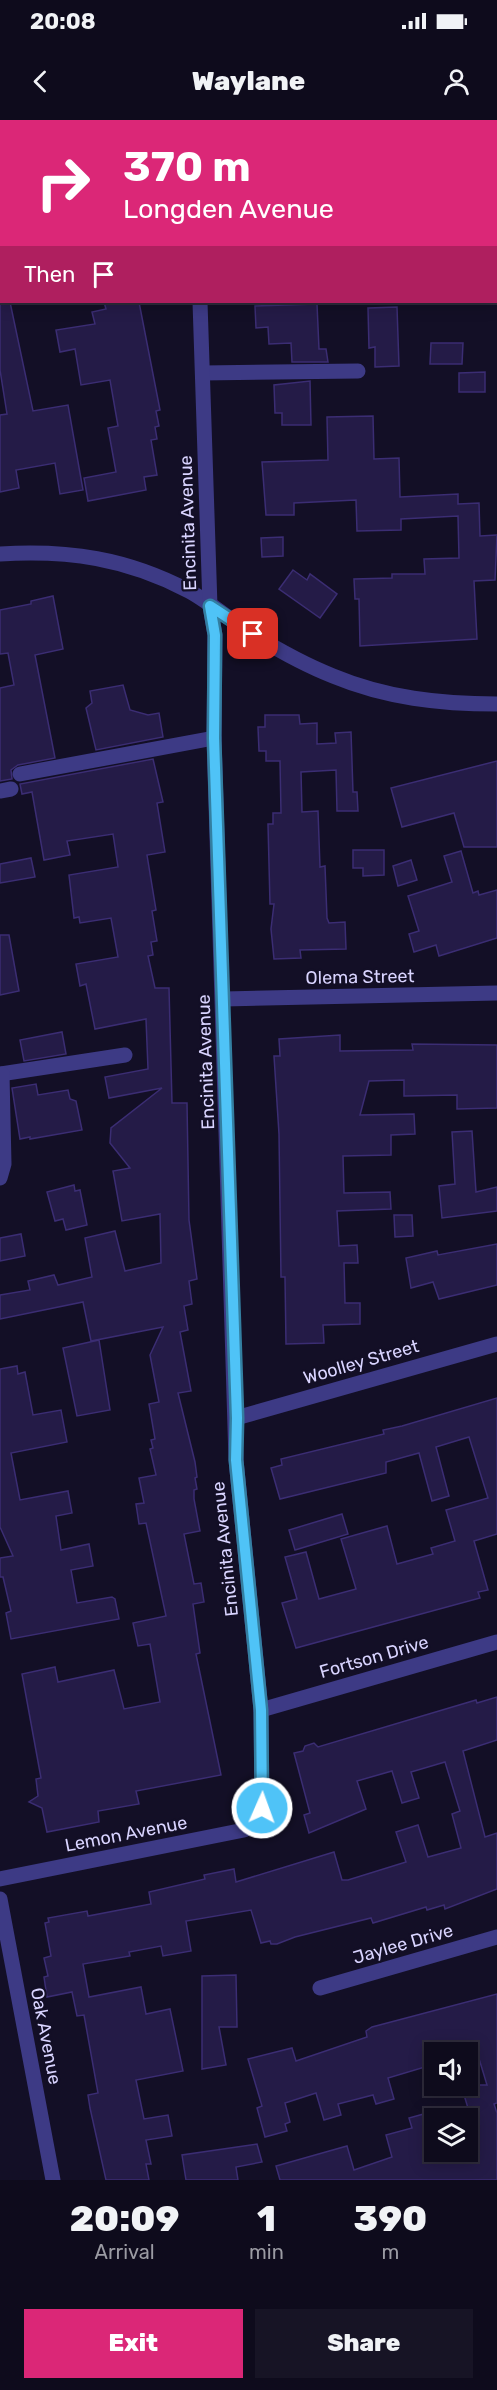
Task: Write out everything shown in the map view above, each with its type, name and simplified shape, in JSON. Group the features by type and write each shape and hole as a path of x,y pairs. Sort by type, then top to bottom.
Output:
{"street":[{"name":"Encinita Avenue","path":"200,303 210,606 215,635 214,738 237,1418 236,1460 261,1710 264,1792 262,1808 256,1819"},
{"path":"203,373 358,371"},
{"path":"0,554 47,551 99,558 174,584 295,659 373,691 416,700 457,704 497,704"},
{"path":"20,774 214,738"},
{"name":"Olema Street","path":"224,999 497,993"},
{"path":"0,1178 4,1164 1,1074 124,1055"},
{"name":"Woolley Street","path":"237,1418 497,1344"},
{"name":"Fortson Drive","path":"261,1710 497,1642"},
{"name":"Lemon Avenue","path":"0,1879 227,1834 244,1830 256,1819"},
{"name":"Oak Avenue","path":"0,1899 53,2180"},
{"name":"Jaylee Drive","path":"320,1988 497,1937"}],"building":[{"path":"0,303 10,303 33,411 68,405 83,490 60,494 55,463 16,470 19,488 0,492 0,415 7,414 0,370"},
{"path":"104,303 139,303 160,410 156,411 159,426 155,427 157,439 151,440 157,475 144,477 146,490 88,501 84,478 116,472 108,428 118,426 110,380 81,385 75,349 60,352 56,330 95,324 92,312 106,309"},
{"path":"317,304 319,349 326,349 328,362 292,362 291,343 269,344 268,327 256,328 255,306"},
{"path":"397,307 399,366 375,367 375,347 369,348 368,308"},
{"path":"431,343 463,343 462,364 430,364"},
{"path":"485,372 485,392 459,392 459,373"},
{"path":"310,381 311,425 282,425 282,413 275,413 274,385"},
{"path":"373,416 374,459 399,458 400,497 458,494 458,504 479,503 480,536 497,535 495,580 474,581 477,639 360,646 359,599 355,599 354,579 392,578 392,574 425,574 424,559 459,558 458,516 401,519 401,530 357,531 356,500 294,503 294,515 266,515 262,462 328,460 327,417"},
{"path":"283,537 283,556 262,557 261,538"},
{"path":"293,570 307,580 310,574 337,594 320,618 279,589"},
{"path":"53,596 63,649 35,655 55,758 18,765 11,770 12,779 0,781 0,688 14,685 8,653 0,654 0,610 31,604 31,601"},
{"path":"123,685 130,710 148,715 159,713 163,737 96,750 86,708 92,703 90,691"},
{"path":"265,715 299,715 300,724 317,723 317,744 336,743 335,733 351,732 353,792 357,792 358,811 337,811 336,770 301,772 302,812 318,811 320,867 325,866 327,918 329,923 345,922 346,949 300,950 301,958 274,959 271,929 274,904 270,904 268,824 273,824 273,813 281,813 280,761 266,761 266,751 259,751 258,727 265,727"},
{"path":"153,759 163,802 157,803 165,852 147,855 156,910 152,911 157,941 151,942 153,955 148,956 155,988 169,988 172,1103 187,1103 189,1220 197,1279 189,1281 192,1304 184,1306 188,1330 180,1332 191,1391 178,1393 195,1462 197,1489 194,1490 194,1499 200,1531 184,1534 194,1584 201,1583 204,1602 193,1604 200,1653 196,1654 221,1775 136,1791 139,1804 98,1811 99,1822 47,1832 42,1808 29,1802 38,1796 36,1779 41,1778 22,1674 55,1667 58,1682 114,1670 124,1709 160,1702 150,1644 138,1646 133,1623 166,1616 146,1523 139,1524 136,1504 144,1503 139,1478 156,1475 150,1449 153,1448 151,1440 155,1439 149,1404 159,1402 150,1355 163,1327 91,1341 83,1302 0,1319 0,1295 30,1290 28,1281 54,1275 58,1285 92,1277 85,1238 115,1231 125,1271 161,1263 160,1214 122,1221 113,1171 130,1168 110,1143 111,1128 162,1088 109,1098 105,1077 148,1069 146,1019 95,1029 86,984 80,986 76,964 118,957 111,918 80,923 79,917 74,918 69,875 118,867 113,834 67,841 70,855 44,860 32,792 22,794 20,784"},
{"path":"497,761 497,847 464,847 454,813 402,827 391,788"},
{"path":"353,850 384,850 384,875 363,876 363,868 353,868"},
{"path":"461,851 473,893 478,891 479,895 497,890 497,938 439,956 436,945 414,952 409,934 419,931 408,896 452,882 444,856"},
{"path":"31,858 35,877 0,883 0,864"},
{"path":"411,860 417,880 398,886 393,866"},
{"path":"0,935 9,935 19,991 0,995"},
{"path":"62,1032 66,1054 24,1061 20,1040"},
{"path":"340,1035 340,1051 413,1050 412,1044 497,1045 497,1108 457,1109 457,1095 404,1096 404,1080 369,1081 360,1115 414,1114 415,1134 391,1135 391,1155 343,1156 344,1193 390,1192 391,1209 337,1211 339,1246 357,1245 358,1263 344,1263 345,1303 360,1303 360,1324 323,1325 324,1343 286,1344 285,1277 281,1277 279,1134 274,1056 280,1056 279,1039"},
{"path":"36,1084 38,1095 68,1090 70,1099 76,1101 82,1130 20,1139 12,1088"},
{"path":"472,1131 476,1192 497,1187 497,1211 442,1218 439,1186 455,1184 452,1132"},
{"path":"74,1185 75,1191 80,1190 87,1225 66,1230 63,1219 55,1221 47,1192"},
{"path":"394,1215 412,1215 413,1236 395,1237"},
{"path":"21,1234 25,1256 0,1261 0,1238"},
{"path":"497,1244 497,1285 439,1299 433,1282 411,1288 406,1258 437,1251 438,1255"},
{"path":"99,1340 110,1410 77,1416 63,1348"},
{"path":"17,1366 18,1374 25,1372 33,1415 61,1410 67,1442 11,1453 20,1500 68,1491 72,1513 56,1516 61,1550 89,1544 93,1566 71,1570 77,1603 112,1597 115,1599 119,1619 11,1639 6,1613 11,1611 3,1577 0,1577 0,1558 13,1556 0,1527 0,1369"},
{"path":"497,1398 497,1534 474,1541 488,1590 478,1592 480,1598 296,1648 282,1603 297,1599 285,1557 306,1552 319,1599 356,1589 341,1539 387,1526 397,1564 433,1554 431,1548 455,1541 446,1510 488,1498 469,1437 436,1447 449,1496 432,1501 419,1453 386,1462 386,1473 280,1499 271,1468 282,1465 281,1459 384,1434 383,1430"},
{"path":"342,1514 348,1534 295,1550 289,1530"},
{"path":"497,1697 497,1740 463,1751 485,1837 497,1833 497,1889 445,1909 444,1905 427,1910 426,1907 373,1923 371,1918 295,1937 277,1944 271,1944 270,1941 261,1943 251,1910 186,1921 191,1951 163,1956 161,1946 129,1952 130,1956 83,1964 89,1997 141,1987 146,2014 170,2009 183,2071 136,2080 144,2119 168,2115 172,2136 146,2140 151,2164 146,2164 149,2180 106,2180 88,2095 98,2093 84,2015 77,2016 72,1992 47,1997 44,1977 48,1976 44,1958 51,1956 45,1923 49,1922 48,1918 87,1911 88,1916 151,1904 149,1892 205,1879 204,1875 234,1869 236,1882 334,1852 342,1880 348,1880 406,1862 396,1832 418,1825 428,1857 461,1848 452,1814 460,1811 445,1762 411,1772 419,1798 402,1803 392,1771 357,1781 366,1809 309,1833 304,1815 310,1813 294,1753 303,1751 305,1746 314,1743 318,1747 476,1700 477,1703"},
{"path":"236,1975 237,2027 219,2027 226,2065 202,2069 202,1976"},
{"path":"497,1994 497,2103 494,2104 497,2113 497,2180 280,2180 276,2166 347,2146 354,2170 392,2157 386,2135 412,2128 409,2118 424,2114 424,2162 478,2162 478,2108 468,2108 464,2096 478,2096 478,2085 487,2085 478,2055 478,2042 424,2042 424,2067 388,2078 394,2099 376,2104 373,2095 338,2104 341,2115 324,2120 316,2093 285,2103 290,2122 285,2124 287,2131 265,2137 257,2108 262,2106 248,2059 292,2048 296,2061 367,2037 366,2031 372,2027"},
{"path":"257,2144 262,2162 236,2167 238,2180 186,2180 182,2155"}],"route":[{"path":"253,634 210,606 215,635 214,738 237,1418 236,1460 261,1710 264,1792 262,1808"}]}
